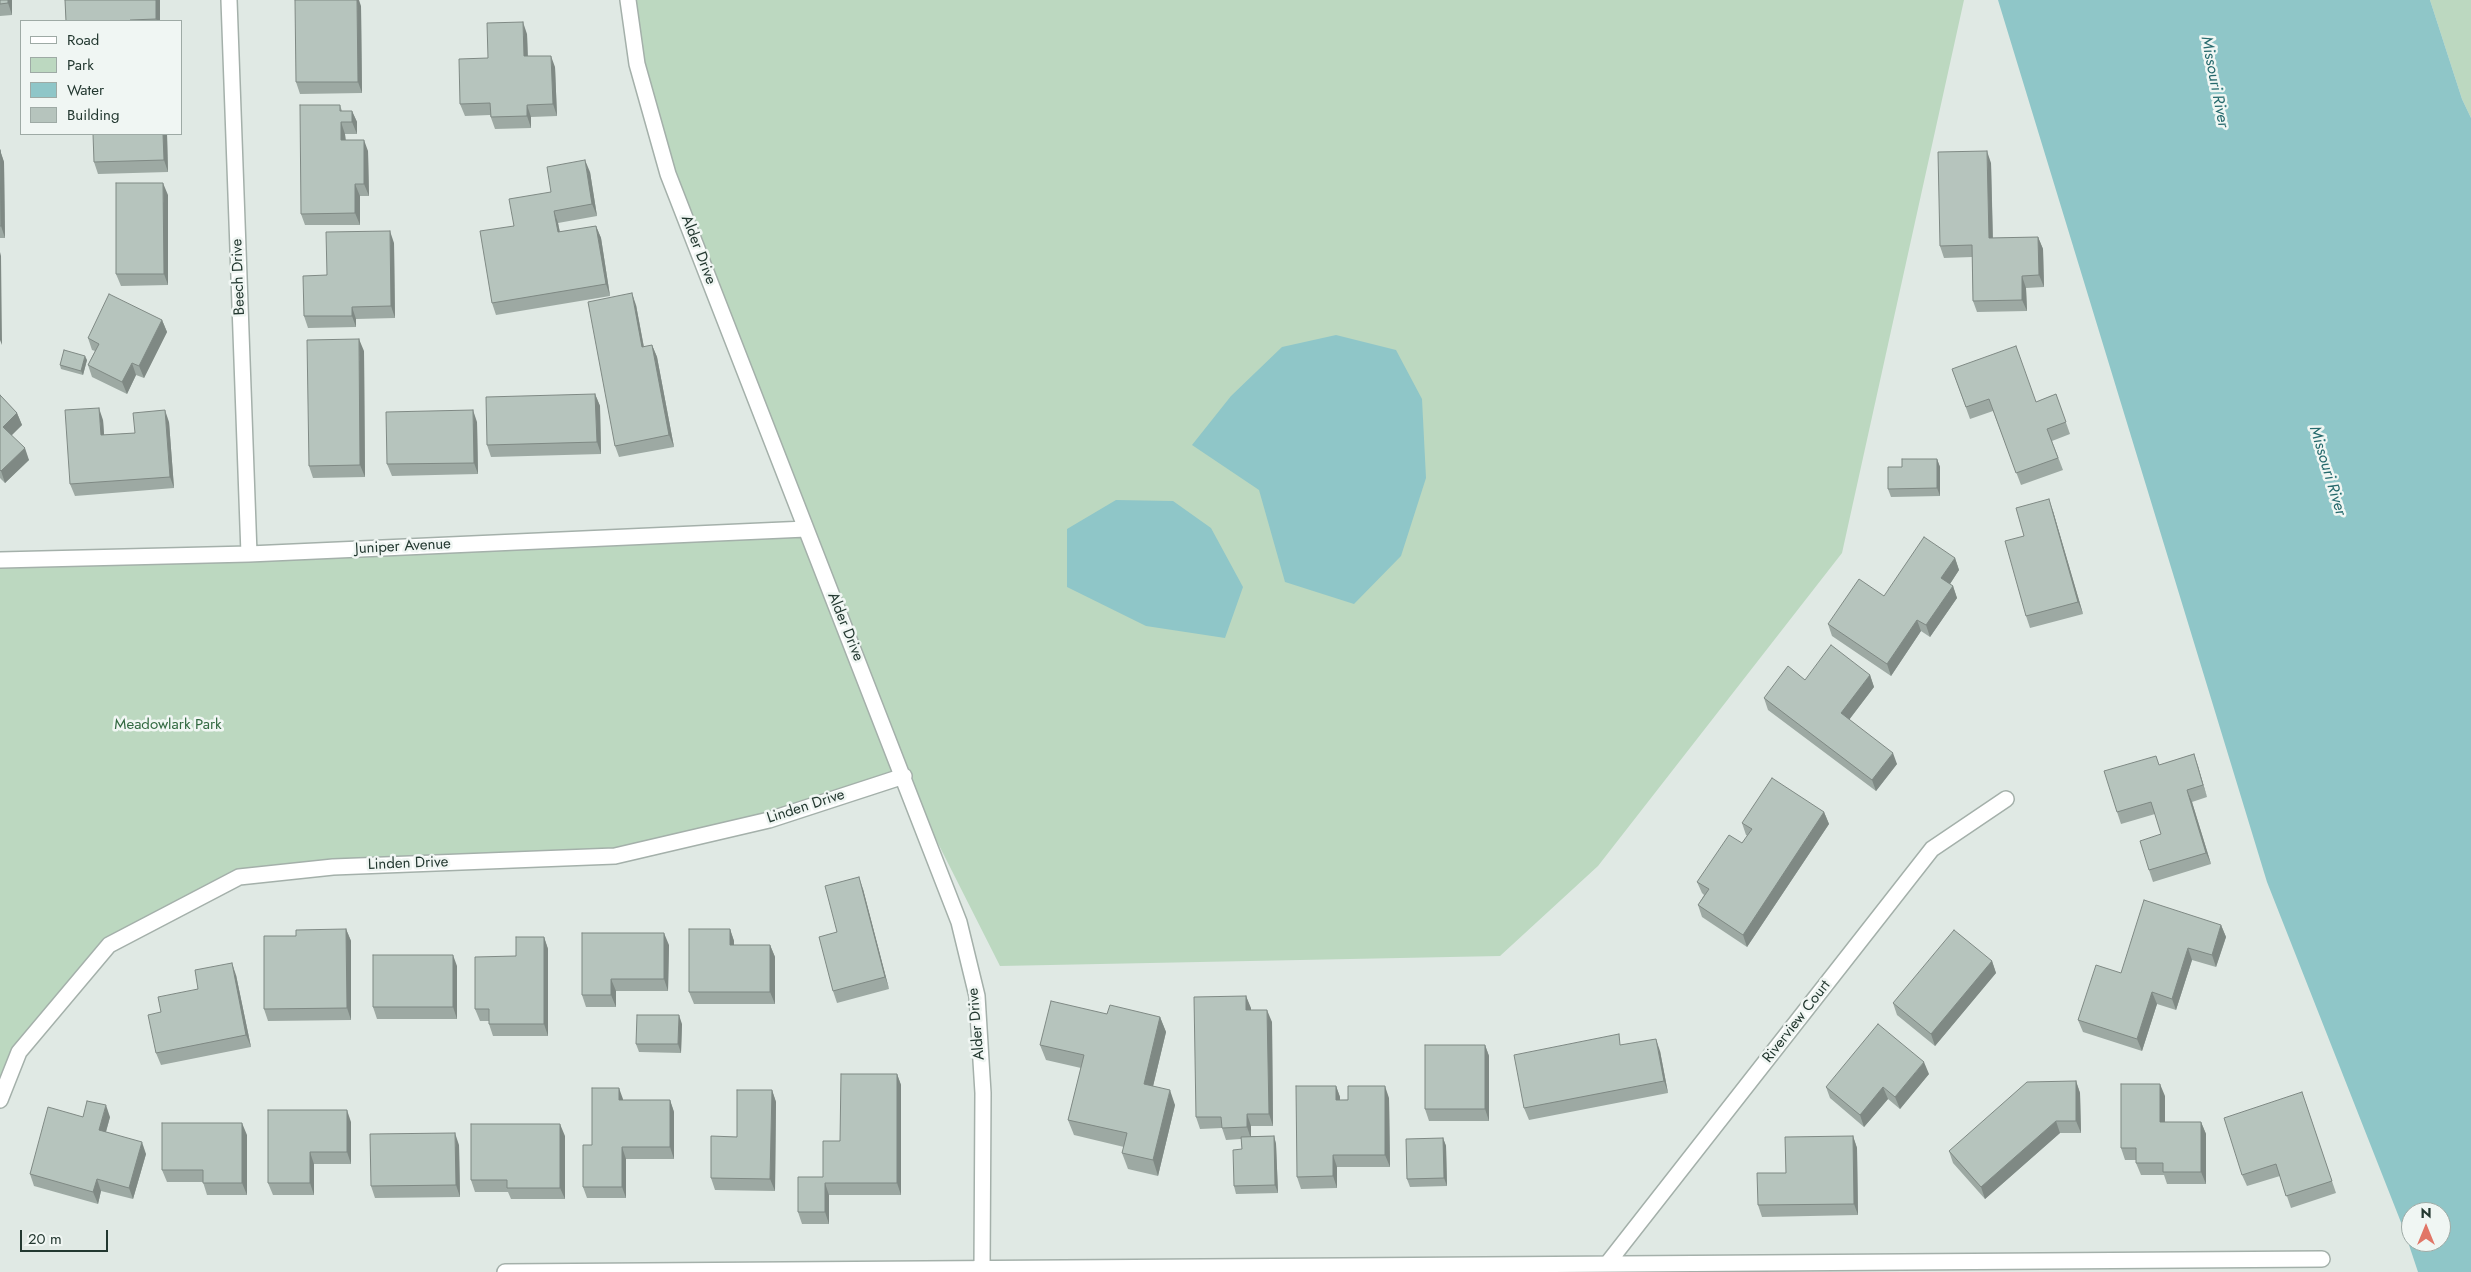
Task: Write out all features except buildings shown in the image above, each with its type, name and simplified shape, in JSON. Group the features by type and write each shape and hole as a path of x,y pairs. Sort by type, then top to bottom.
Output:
{"street":[{"name":"Beech Drive","path":"229,0 249,554"},
{"name":"Alder Drive","path":"628,0 638,64 668,174 904,776 959,922 977,996 983,1093 982,1269"},
{"name":"Juniper Avenue","path":"0,560 249,554 806,529"},
{"name":"Linden Drive","path":"0,1100 19,1052 109,945 239,877 333,867 616,856 768,820 904,776"},
{"name":"Riverview Court","path":"1607,1264 1932,849 2006,799"},
{"path":"506,1272 1102,1270 1607,1264 1775,1267 2322,1259"}],"green space":[{"name":"Meadowlark Park","path":"628,0 1964,0 1842,553 1598,866 1500,956 1000,966 904,776 615,856 239,877 109,945 19,1052 0,1100 0,560 806,529 668,174"},
{"path":"2430,0 2471,0 2471,118 2462,99"}],"water":[{"name":"Missouri River","path":"1998,0 2430,0 2462,99 2471,118 2471,1272 2418,1272 2411,1252 2451,1252 2451,1202 2401,1202 2401,1222 2267,882"},
{"path":"1336,335 1396,350 1422,399 1426,478 1401,556 1354,604 1285,582 1259,490 1192,445 1231,396 1282,347"},
{"path":"1116,500 1173,501 1211,528 1243,587 1225,638 1146,626 1067,587 1067,529"}]}
